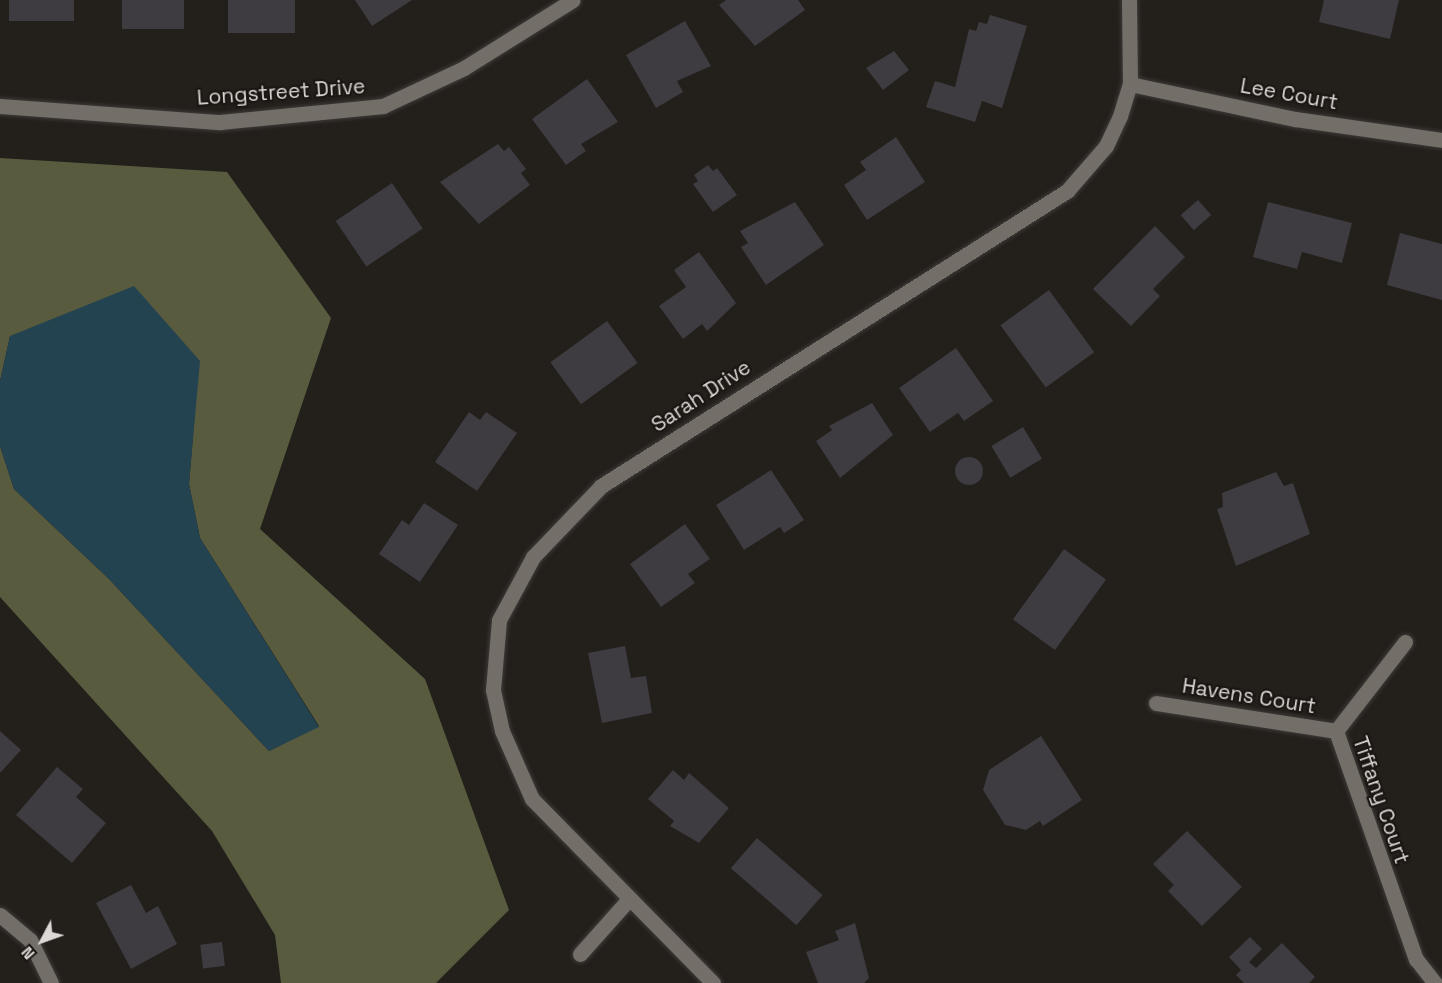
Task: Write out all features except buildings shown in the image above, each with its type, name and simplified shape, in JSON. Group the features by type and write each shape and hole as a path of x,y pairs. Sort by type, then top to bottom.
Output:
{"street":[{"name":"Longstreet Drive","path":"0,106 220,122 383,106 464,68 573,0"},
{"name":"Sarah Drive","path":"713,983 532,799 502,731 493,690 494,653 499,620 514,586 576,507 601,486 889,300 1048,207 1106,146 1130,84 1129,0"},
{"name":"Lee Court","path":"1130,84 1294,119 1442,140"},
{"name":"Tiffany Court","path":"1405,642 1336,730 1412,948 1435,983"},
{"name":"Havens Court","path":"1156,703 1336,730"},
{"path":"580,954 629,899"},
{"path":"0,915 30,940 51,983"}],"green space":[{"path":"0,158 227,172 331,318 260,529 425,679 509,910 436,983 281,983 275,935 212,831 0,597 0,446 14,489 109,579 269,751 319,726 200,538 189,484 199,361 10,336 0,381"}],"water":[{"path":"134,286 200,361 189,484 200,538 319,727 269,751 109,579 14,489 0,446 0,381 10,336"}]}
